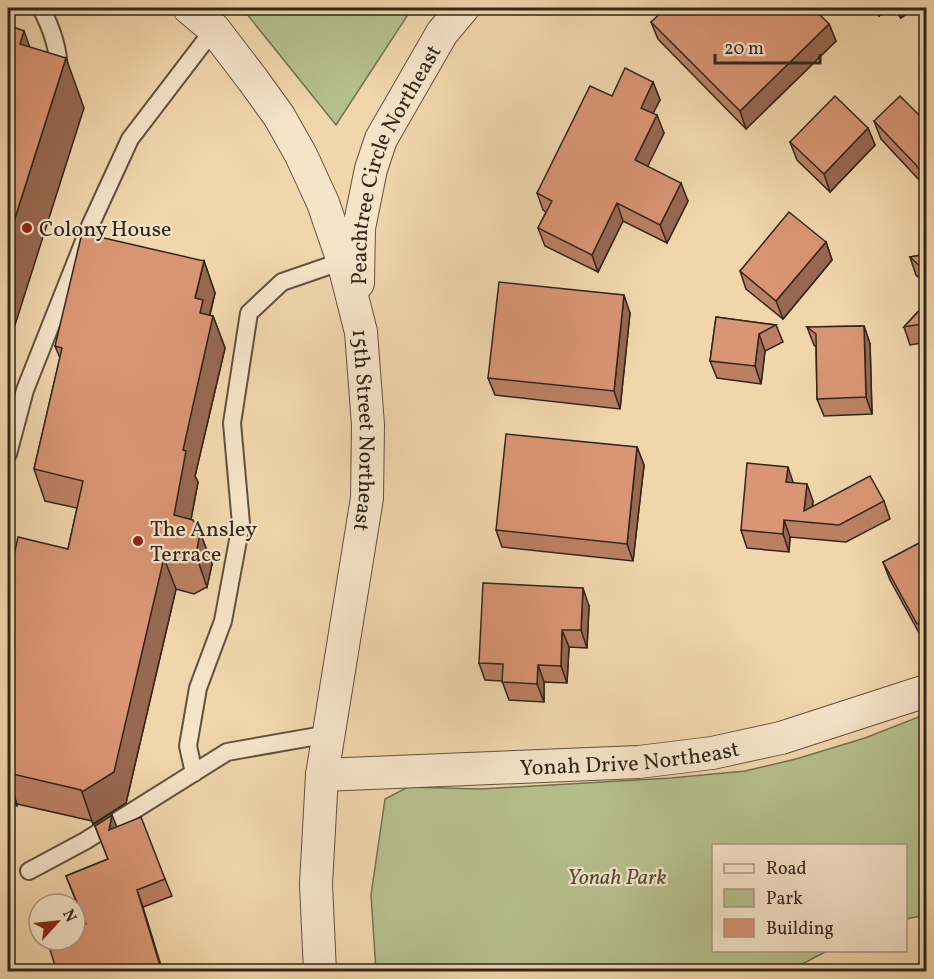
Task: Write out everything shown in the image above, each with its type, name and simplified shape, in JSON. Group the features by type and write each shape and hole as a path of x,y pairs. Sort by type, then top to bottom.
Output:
{"street":[{"name":"15th Street Northeast","path":"189,8 214,29 279,116 290,135 323,203 343,261 361,332 368,425 367,498 322,775 316,884 320,972"},
{"name":"Peachtree Circle Northeast","path":"361,332 357,271 359,228 371,168 381,139 436,42 463,8"},
{"name":"Yonah Drive Northeast","path":"322,775 639,762 712,753 781,738 927,691"}],"lane":[{"path":"41,8 51,27 57,51 56,88"},
{"path":"8,454 25,390 90,226 130,139 214,29"},
{"path":"194,773 188,746 198,688 223,621 241,524 232,423 249,313 282,282 343,261"},
{"path":"29,871 85,841 227,752 329,734"}],"green space":[{"path":"242,8 354,8 409,13 336,125"},
{"name":"Yonah Park","path":"926,714 926,915 907,919 907,844 712,844 712,952 825,952 787,972 376,971 371,895 385,799 408,787 481,789 671,778 745,771 796,759 865,738"}],"building":[{"path":"666,8 813,8 829,24 740,111 651,22"},
{"path":"8,25 24,31 20,44 66,58 8,240"},
{"path":"625,68 653,82 641,108 657,115 635,160 681,183 660,225 617,203 592,255 538,228 552,201 537,193 590,86 612,96"},
{"path":"835,96 868,128 824,174 790,142"},
{"path":"900,96 927,123 927,181 916,165 874,121"},
{"path":"789,212 826,242 776,301 740,271"},
{"name":"The Ansley Terrace","path":"82,233 204,261 195,298 203,300 200,313 213,316 183,450 186,451 174,515 193,520 200,532 196,555 183,562 164,558 114,772 82,792 8,773 8,583 18,537 68,549 83,481 34,469 62,348 55,346"},
{"path":"927,254 927,273 910,257"},
{"path":"499,282 624,295 614,391 488,378"},
{"path":"927,302 927,323 904,327"},
{"path":"716,317 776,325 759,334 755,366 710,361"},
{"path":"864,326 866,397 817,399 816,334 807,327"},
{"path":"506,434 637,447 627,544 496,530"},
{"path":"747,463 788,467 786,482 807,484 804,511 870,476 884,501 839,525 784,520 783,534 741,530"},
{"path":"927,539 927,619 917,624 883,562"},
{"path":"483,583 583,588 581,630 562,630 561,666 538,665 537,684 502,682 503,664 479,663"},
{"path":"112,815 109,830 141,817 165,879 137,890 162,972 57,972 51,952 87,952 87,892 73,892 66,876 108,859 95,826"}],"place":[{"name":"Colony House","path":"27,228"},
{"name":"The Ansley Terrace","path":"138,541"}]}
